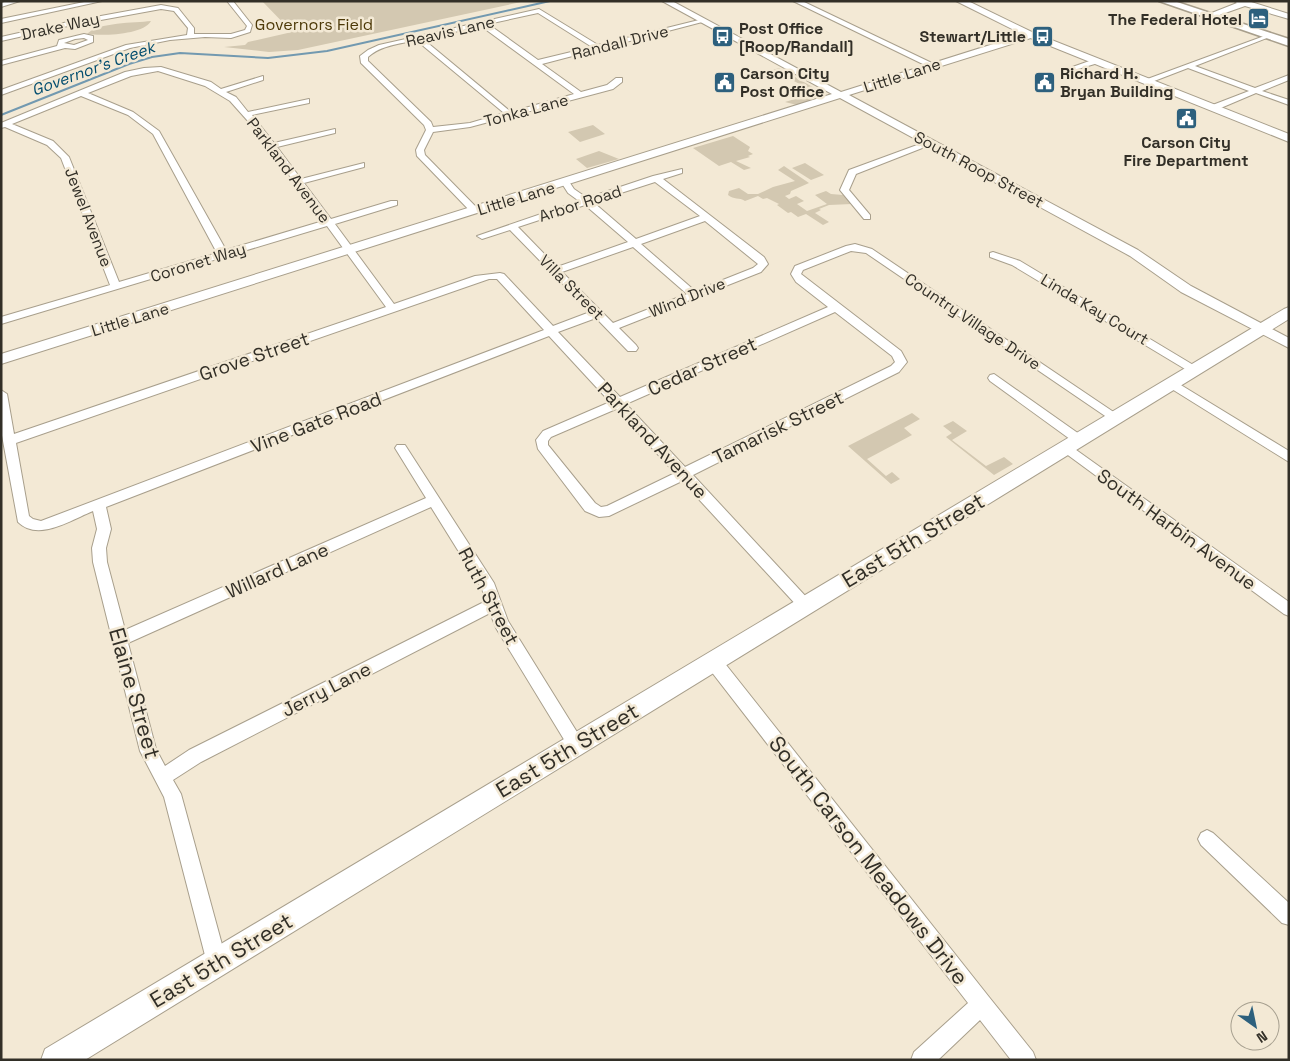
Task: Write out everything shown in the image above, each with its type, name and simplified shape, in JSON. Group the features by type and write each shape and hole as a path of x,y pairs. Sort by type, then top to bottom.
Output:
{"main road":[{"path":"960,1 1031,35 1288,137"},
{"path":"1164,1 1289,43"},
{"name":"East 5th Street","path":"56,1060 1289,312"}],"street":[{"path":"1,5 17,1"},
{"path":"1,21 58,5 99,1"},
{"path":"1,63 62,46 95,49 190,36 231,36 250,30 250,26 230,1"},
{"name":"South Roop Street","path":"666,1 1134,253 1190,291 1289,344"},
{"path":"796,1 932,65"},
{"path":"1208,16 1245,2 1289,17"},
{"name":"Drake Way","path":"1,39 68,24 161,7 172,7 181,3"},
{"path":"58,5 74,36"},
{"path":"172,7 176,9 191,28 190,36"},
{"name":"Reavis Lane","path":"430,130 428,124 364,61 364,56 370,51 381,46 539,10 598,48"},
{"name":"Randall Drive","path":"536,63 703,21"},
{"path":"482,23 580,95"},
{"name":"Little Lane","path":"1,359 1031,35"},
{"path":"62,46 60,45 61,41 74,36 91,37 95,49"},
{"path":"1146,81 1269,36"},
{"path":"418,38 509,114"},
{"path":"1,92 95,49"},
{"path":"1068,70 1100,63"},
{"path":"1076,74 1100,63"},
{"path":"1189,66 1289,103"},
{"name":"Parkland Avenue","path":"81,94 139,71 158,69 196,79 233,99 248,114 392,308"},
{"path":"1213,108 1289,77"},
{"path":"221,92 260,78"},
{"name":"Tonka Lane","path":"430,130 470,125 610,87 619,80"},
{"path":"3,125 81,94 126,111 141,119 156,133 223,254"},
{"path":"248,114 306,101"},
{"name":"Jewel Avenue","path":"3,125 50,143 65,157 115,286"},
{"path":"430,130 420,150 421,156 475,211"},
{"path":"272,146 332,131"},
{"path":"866,217 844,190 852,172 932,143"},
{"path":"298,182 361,165"},
{"name":"Arbor Road","path":"482,236 679,171"},
{"path":"656,178 707,217"},
{"path":"565,182 568,189 578,198 586,201 694,294"},
{"name":"Coronet Way","path":"1,321 394,203"},
{"path":"556,271 707,217"},
{"name":"Wind Drive","path":"612,327 757,270 762,265 760,258 707,217"},
{"name":"Villa Street","path":"511,226 632,348"},
{"name":"Country Village Drive","path":"836,308 800,280 796,274 799,268 855,246 869,251 1115,418"},
{"name":"Linda Kay Court","path":"993,255 1016,263 1194,369"},
{"name":"Parkland Avenue","path":"500,276 805,605"},
{"name":"Grove Street","path":"10,441 479,278 500,276"},
{"name":"Tamarisk Street","path":"599,512 609,511 895,370 901,362 897,354 836,308"},
{"name":"Cedar Street","path":"599,512 590,507 542,446 542,440 547,434 836,308"},
{"name":"Vine Gate Road","path":"10,441 23,518 33,526 49,525 598,313"},
{"path":"994,378 1072,443"},
{"path":"1171,383 1289,456"},
{"path":"1,394 10,441"},
{"name":"South Harbin Avenue","path":"1072,443 1289,610"},
{"name":"Ruth Street","path":"401,448 489,587 501,622 577,745"},
{"name":"Willard Lane","path":"120,639 434,500"},
{"name":"Elaine Street","path":"99,506 104,529 99,556 148,751 172,794 217,963"},
{"name":"Jerry Lane","path":"162,778 195,756 494,604"},
{"name":"South Carson Meadows Drive","path":"713,661 1025,1060"},
{"path":"1207,838 1287,912"},
{"path":"922,1060 982,1004"}],"green space":[{"name":"Governors Field","path":"262,1 526,1 298,50 269,52 224,47 245,45 248,42 292,32"},
{"path":"151,21 147,26 122,34 87,34 92,30 108,25"},
{"path":"779,68 825,94 825,96 797,105 785,102 808,95 809,89 773,70"},
{"path":"593,125 605,134 580,142 568,132"},
{"path":"733,136 750,147 748,151 753,154 748,156 750,157 736,161 751,168 744,170 731,162 719,166 693,148"},
{"path":"599,151 619,159 587,168 576,159"},
{"path":"805,163 824,175 811,180 792,168"},
{"path":"784,166 809,183 791,191 790,194 785,196 789,199 796,196 804,201 797,204 807,211 827,204 815,195 826,191 831,194 843,195 852,204 829,205 819,209 821,210 815,213 829,222 823,225 806,214 798,217 791,212 788,213 777,205 779,204 767,198 763,199 758,196 745,201 728,195 729,191 739,188 748,194 758,194 773,187 795,181 778,170"},
{"path":"912,413 920,419 904,428 912,435 867,459 886,476 892,472 900,479 891,484 848,446"},
{"path":"953,421 967,431 952,440 986,466 1004,457 1013,464 994,475 946,437 952,433 943,426"}],"waterway":[{"name":"Governor's Creek","path":"1,115 129,64 152,57 180,53 268,58 327,51 550,1"}],"place":[{"name":"The Federal Hotel","path":"1258,19"},
{"name":"Stewart/Little","path":"1042,36"},
{"name":"Post Office [Roop/Randall]","path":"723,37"},
{"name":"Carson City Post Office","path":"724,82"},
{"name":"Richard H. Bryan Building","path":"1044,82"},
{"name":"Carson City Fire Department","path":"1186,118"}]}
